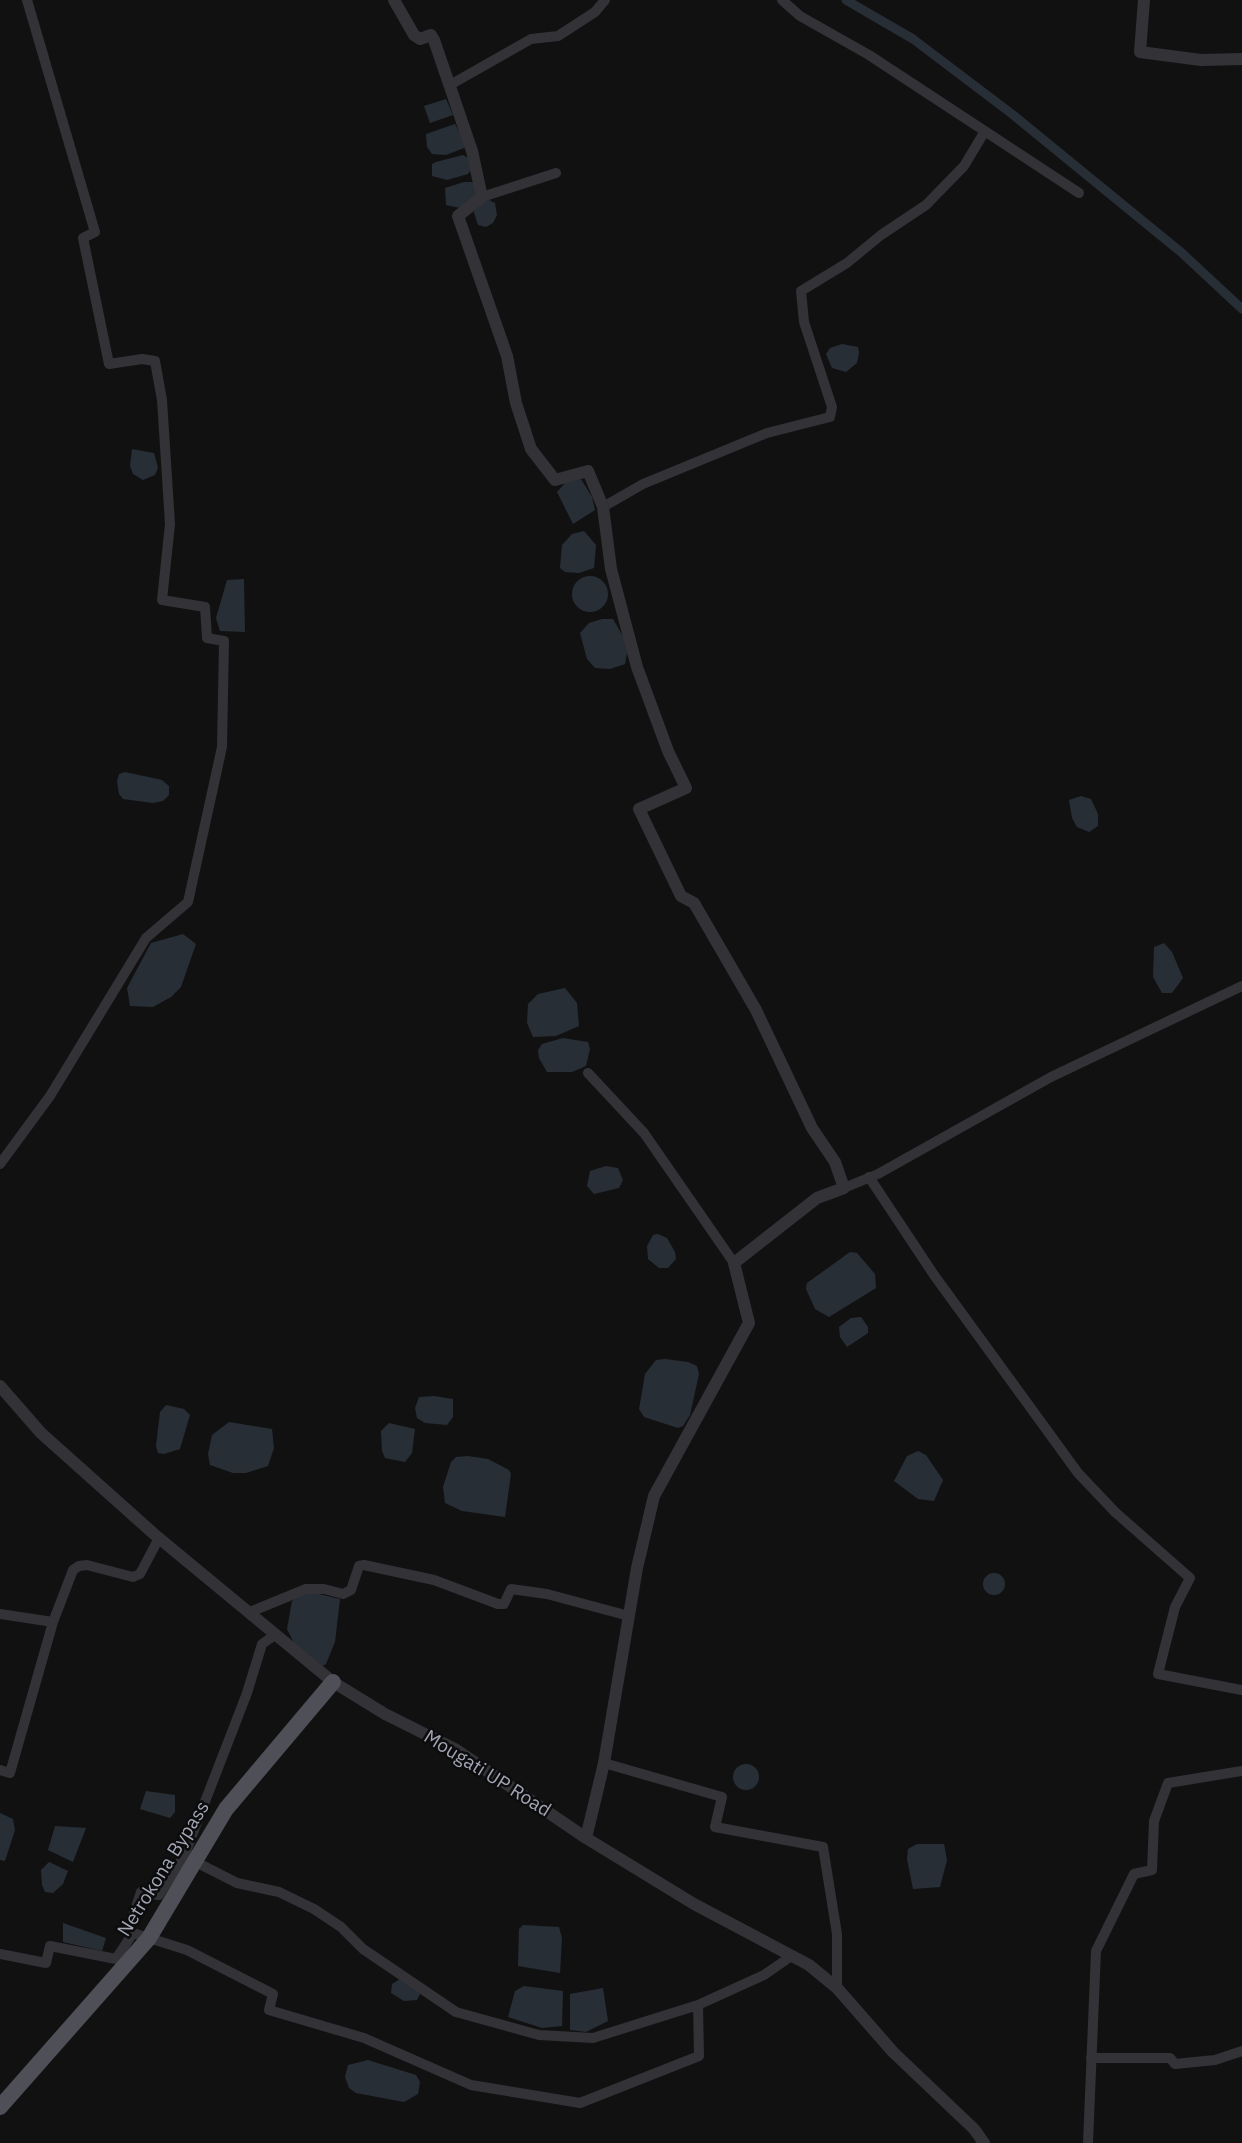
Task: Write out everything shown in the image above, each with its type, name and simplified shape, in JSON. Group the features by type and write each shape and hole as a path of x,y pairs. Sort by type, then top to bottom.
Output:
{"main road":[{"name":"Netrokona Bypass","path":"0,2107 141,1936 190,1858 226,1809 333,1682"}],"street":[{"path":"0,1164 50,1096 146,939 188,902 222,747 224,641 207,638 205,607 162,600 170,524 162,400 155,361 142,359 109,364 83,238 95,232 27,0"},
{"path":"394,0 414,35 420,39 431,35 478,171 482,197"},
{"path":"450,85 531,40 558,36 595,12 605,0"},
{"path":"782,0 800,16 869,55 1079,193"},
{"path":"1144,0 1140,52 1201,60 1242,59"},
{"path":"603,507 643,484 767,433 830,417 832,407 804,322 801,291 847,263 881,235 926,205 964,166 985,131"},
{"path":"556,173 482,197 458,216 500,333 516,403 531,449 555,480 588,471 603,507 611,569 637,667 668,751 686,788 639,809 681,896 694,904 755,1010 812,1128 835,1162 844,1188"},
{"path":"734,1263 817,1198 869,1177 1051,1077 1242,986"},
{"path":"586,1838 604,1763 628,1616 654,1496 749,1323 734,1263 644,1133 588,1073"},
{"path":"869,1177 934,1275 1079,1473 1115,1512 1190,1578 1172,1617 1157,1674 1242,1690"},
{"name":"Mougati UP Road","path":"0,1386 41,1433 159,1538 333,1682 385,1714 454,1749 586,1838 694,1904 808,1965 837,1988 893,2052 974,2129 984,2143"},
{"path":"0,1770 10,1773 53,1622 73,1570 79,1566 133,1577 140,1574 159,1538"},
{"path":"250,1612 306,1589 343,1594 351,1590 359,1566 364,1565 434,1580 498,1604 504,1604 511,1588 547,1594 628,1616"},
{"path":"0,1614 53,1622"},
{"path":"275,1635 262,1644 190,1858 159,1895 141,1892 128,1930 187,1950 273,1994 270,2010 364,2038 471,2085 580,2103 699,2056 698,2005"},
{"path":"604,1763 722,1797 715,1827 823,1847 837,1934 837,1988"},
{"path":"1088,2143 1096,1951 1134,1874 1152,1870 1154,1821 1168,1783 1242,1771"},
{"path":"190,1858 237,1883 279,1892 314,1909 341,1927 363,1949 456,2012 527,2032 593,2038 698,2005 764,1975 790,1957"},
{"path":"0,1954 46,1963 50,1946 116,1959 141,1936"},
{"path":"1091,2058 1170,2058 1175,2064 1215,2060 1242,2051"}],"shaded area":[{"path":"446,99 453,115 430,123 424,106"},
{"path":"455,124 466,145 464,148 446,155 432,154 427,147 426,134"},
{"path":"463,155 470,159 472,168 468,174 447,180 432,176 432,164"},
{"path":"474,182 478,194 460,208 446,205 445,188"},
{"path":"487,199 495,203 497,215 493,223 486,227 478,225 474,213 475,207"},
{"path":"842,344 858,347 859,353 857,363 846,372 832,368 826,354 830,348"},
{"path":"132,449 154,453 158,468 155,475 143,480 133,474 130,466"},
{"path":"581,479 592,497 595,510 573,524 557,492 566,482"},
{"path":"584,531 596,545 594,568 579,573 565,572 560,568 562,545 572,534"},
{"path":"590,576 603,581 608,594 603,607 590,612 577,607 572,594 577,581"},
{"path":"244,579 245,632 220,631 216,618 227,580"},
{"path":"613,619 624,638 627,653 625,664 610,669 595,668 587,659 580,633 589,623"},
{"path":"125,772 162,780 169,786 169,795 163,801 153,803 123,799 119,794 117,781 119,774"},
{"path":"1081,796 1091,799 1098,814 1098,826 1089,832 1077,827 1072,818 1069,800"},
{"path":"183,934 196,944 181,987 171,997 153,1007 130,1006 127,988 151,943"},
{"path":"1164,943 1172,952 1183,978 1172,993 1162,993 1153,977 1154,947"},
{"path":"565,988 577,1003 579,1026 556,1036 533,1037 527,1023 528,1004 538,994"},
{"path":"563,1038 588,1042 590,1049 586,1066 572,1072 547,1072 539,1058 538,1050 542,1044"},
{"path":"606,1166 618,1168 623,1180 619,1188 594,1194 587,1186 590,1171"},
{"path":"653,1235 667,1238 675,1252 676,1259 668,1268 659,1268 648,1259 647,1246"},
{"path":"850,1252 857,1253 875,1274 876,1288 829,1317 815,1309 806,1289 807,1283"},
{"path":"861,1317 868,1327 868,1333 847,1347 840,1337 839,1327 851,1318"},
{"path":"656,1360 688,1362 697,1366 699,1374 690,1415 683,1426 678,1428 644,1417 639,1409 645,1374"},
{"path":"419,1397 453,1399 453,1417 447,1425 425,1423 417,1418 415,1408"},
{"path":"166,1405 184,1409 190,1415 180,1449 164,1454 158,1453 156,1446 160,1412"},
{"path":"229,1422 272,1429 274,1448 268,1466 246,1473 233,1473 210,1465 208,1454 212,1435"},
{"path":"389,1423 415,1429 412,1453 405,1462 385,1458 382,1451 381,1431"},
{"path":"918,1451 926,1455 943,1480 934,1501 918,1499 894,1481 907,1456"},
{"path":"456,1457 488,1459 509,1470 511,1474 505,1517 462,1511 445,1503 443,1487 451,1462"},
{"path":"990,1573 998,1573 1005,1580 1005,1588 998,1595 990,1595 983,1588 983,1580"},
{"path":"306,1591 340,1599 335,1642 326,1664 322,1666 294,1643 287,1629 292,1601"},
{"path":"746,1764 755,1768 759,1777 755,1786 746,1790 737,1786 733,1777 737,1768"},
{"path":"146,1791 175,1795 175,1812 170,1818 140,1809"},
{"path":"0,1813 13,1819 15,1830 5,1861 0,1860"},
{"path":"55,1826 86,1828 73,1862 48,1850"},
{"path":"917,1844 944,1844 947,1860 940,1887 913,1889 907,1859 908,1849"},
{"path":"49,1862 68,1871 63,1884 53,1893 45,1892 42,1885 41,1870"},
{"path":"63,1923 106,1938 102,1951 63,1942"},
{"path":"523,1925 559,1927 562,1938 560,1973 518,1966 519,1929"},
{"path":"400,1979 417,1988 420,1994 417,2000 404,2001 391,1993 392,1984"},
{"path":"524,1986 563,1991 562,2026 542,2028 508,2017 515,1991"},
{"path":"603,1988 608,2021 586,2032 570,2030 570,1994"},
{"path":"368,2060 416,2075 420,2082 418,2094 404,2102 356,2093 349,2088 345,2077 348,2065"}],"waterway":[{"path":"846,0 913,39 1012,114 1182,253 1242,309"}]}
